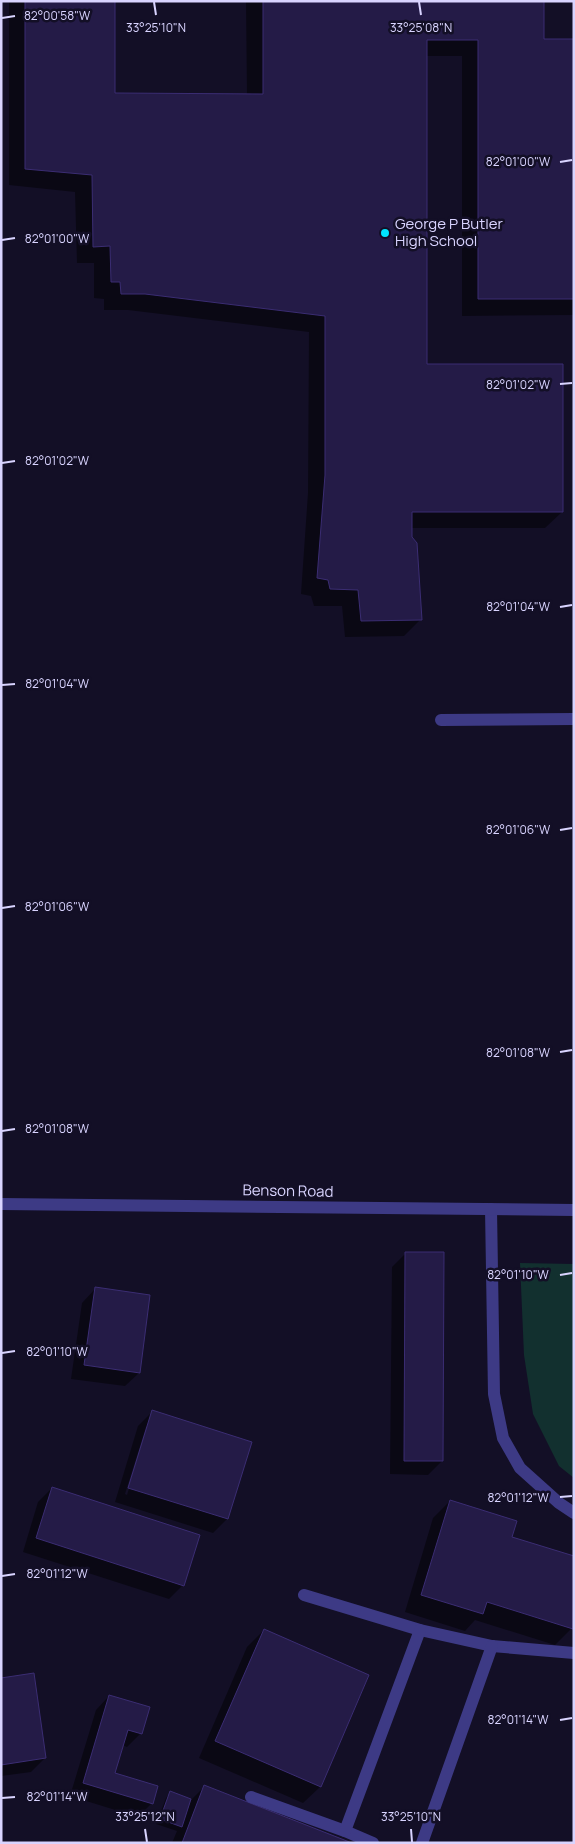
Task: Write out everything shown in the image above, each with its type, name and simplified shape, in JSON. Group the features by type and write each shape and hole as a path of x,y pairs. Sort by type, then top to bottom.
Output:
{"street":[{"path":"441,720 574,719"},
{"name":"Benson Road","path":"1,1204 574,1210"},
{"path":"490,1209 494,1394 503,1438 520,1468 559,1504 574,1514"},
{"path":"304,1596 420,1630 492,1646 574,1653"},
{"path":"345,1831 420,1630"},
{"path":"422,1843 492,1646"},
{"path":"251,1797 373,1843"}],"green space":[{"path":"520,1263 574,1264 574,1478 559,1466 533,1414 524,1355"}],"building":[{"path":"25,1 115,1 115,93 263,94 263,1 544,1 544,39 574,39 574,299 478,299 478,40 427,40 427,364 563,364 563,512 412,512 412,537 417,543 422,620 361,621 358,590 330,589 328,580 317,578 325,475 325,316 145,294 121,294 120,282 111,282 110,246 93,247 92,175 25,169"},
{"path":"405,1252 444,1252 443,1461 404,1461"},
{"path":"95,1287 150,1295 140,1373 84,1365"},
{"path":"152,1410 252,1442 228,1519 128,1488"},
{"path":"52,1487 200,1535 184,1586 36,1538"},
{"path":"450,1500 517,1521 512,1537 574,1556 573,1629 487,1602 483,1614 421,1595"},
{"path":"264,1629 369,1675 321,1787 215,1741"},
{"path":"34,1673 46,1758 1,1765 1,1678"},
{"path":"109,1695 150,1707 142,1734 128,1730 115,1773 158,1786 153,1804 83,1783"},
{"path":"204,1785 352,1843 182,1843"},
{"path":"170,1791 191,1799 182,1827 160,1819"}],"place":[{"name":"George P Butler High School","path":"385,233"}]}
